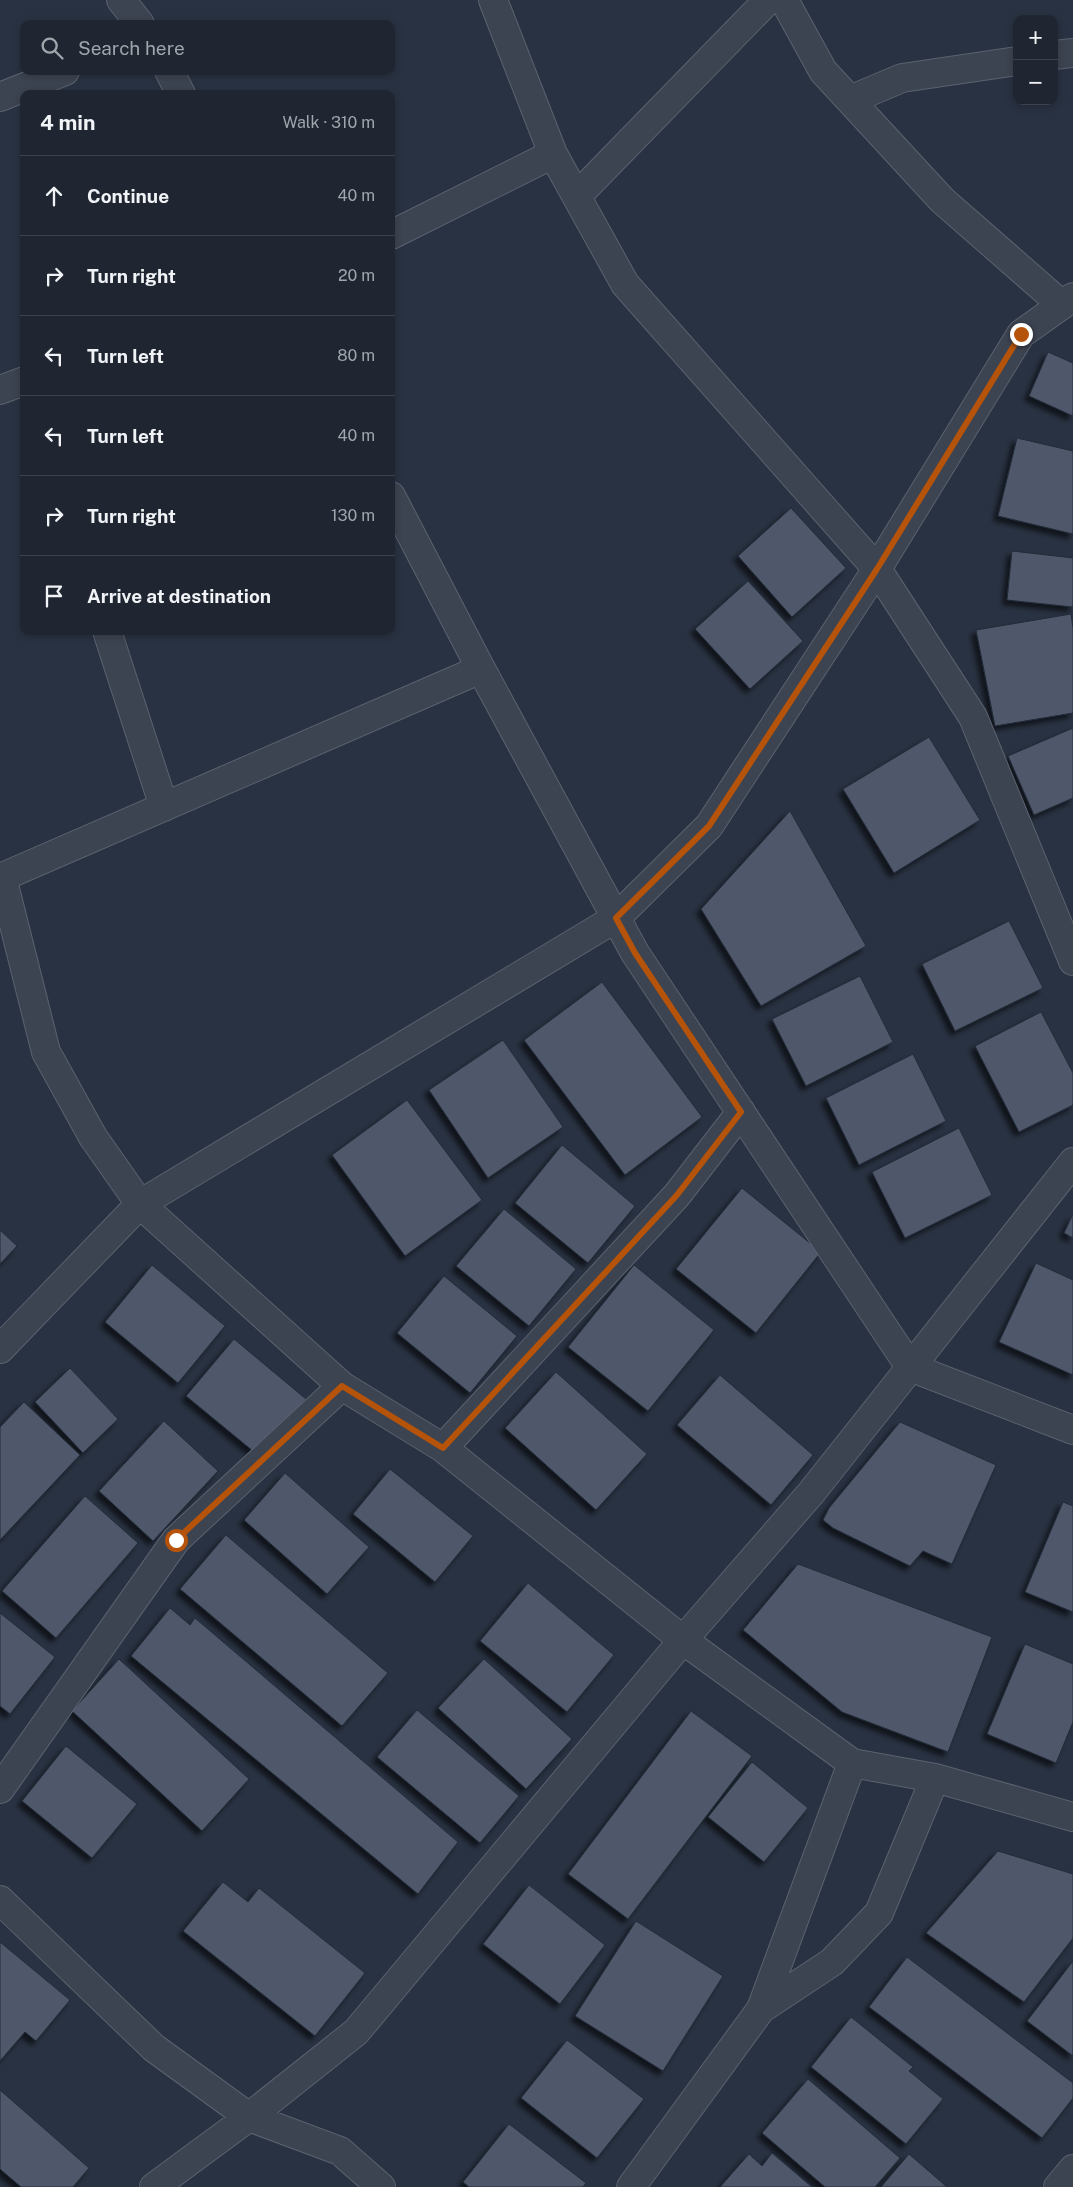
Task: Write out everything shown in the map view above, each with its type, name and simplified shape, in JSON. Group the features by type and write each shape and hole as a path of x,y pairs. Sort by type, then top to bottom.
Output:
{"street":[{"path":"121,0 137,20"},
{"path":"493,0 553,154 624,284 877,569 974,717 1073,961"},
{"path":"577,196 768,0"},
{"path":"0,1349 140,1204 616,918 709,826 877,569 1021,334 1068,301 942,200 823,72 784,0"},
{"path":"1058,55 1073,53"},
{"path":"850,100 902,78 1013,62"},
{"path":"0,97 55,75"},
{"path":"171,75 179,90"},
{"path":"395,232 553,154"},
{"path":"0,390 20,382"},
{"path":"395,504 481,669 635,953 910,1367 1073,1430"},
{"path":"108,635 164,807"},
{"path":"481,669 1,878 46,1052 93,1137 140,1204 342,1386 443,1448 683,1640 852,1763 934,1778 1073,1817"},
{"path":"443,1448 677,1195 741,1112"},
{"path":"154,2187 250,2117 356,2032 683,1640 811,1493 1073,1162"},
{"path":"0,1789 176,1540 342,1386"},
{"path":"631,2187 761,2009 852,1763"},
{"path":"761,2009 832,1962 879,1913 934,1778"},
{"path":"0,1900 154,2048 250,2117 340,2151 381,2187"},
{"path":"1058,2187 1073,2169"}],"building":[{"path":"1048,352 1073,363 1073,416 1029,396"},
{"path":"1017,438 1073,451 1073,534 998,516"},
{"path":"791,508 846,568 792,617 738,556"},
{"path":"1012,551 1073,558 1073,607 1007,600"},
{"path":"748,581 803,641 750,689 695,629"},
{"path":"1071,614 1073,628 1073,713 995,726 976,630"},
{"path":"1073,728 1073,798 1034,815 1008,756"},
{"path":"929,737 980,820 894,873 843,789"},
{"path":"790,811 866,946 761,1006 701,909"},
{"path":"1009,921 1043,988 955,1031 922,964"},
{"path":"860,976 893,1042 806,1086 772,1019"},
{"path":"602,982 702,1117 625,1175 524,1040"},
{"path":"1041,1012 1073,1073 1073,1105 1019,1132 975,1046"},
{"path":"503,1040 563,1127 488,1178 429,1090"},
{"path":"913,1054 946,1121 859,1165 826,1098"},
{"path":"407,1100 482,1200 405,1256 332,1155"},
{"path":"959,1128 992,1195 905,1238 872,1172"},
{"path":"562,1145 635,1206 588,1263 515,1203"},
{"path":"742,1188 821,1252 756,1333 676,1269"},
{"path":"504,1209 576,1269 529,1326 456,1266"},
{"path":"1073,1214 1073,1238 1064,1233"},
{"path":"0,1230 17,1246 0,1264"},
{"path":"1036,1263 1073,1280 1073,1375 999,1342"},
{"path":"152,1265 225,1326 178,1383 105,1322"},
{"path":"634,1265 714,1330 648,1411 568,1347"},
{"path":"444,1276 517,1336 470,1393 397,1333"},
{"path":"234,1339 306,1399 259,1456 186,1396"},
{"path":"70,1368 118,1419 83,1453 35,1402"},
{"path":"556,1372 647,1454 596,1510 505,1428"},
{"path":"720,1375 813,1455 771,1505 677,1425"},
{"path":"24,1402 80,1455 0,1540 0,1427"},
{"path":"164,1421 218,1471 153,1541 99,1491"},
{"path":"900,1422 996,1465 952,1564 923,1551 910,1566 833,1528 823,1520 829,1508"},
{"path":"390,1469 473,1536 435,1582 353,1514"},
{"path":"285,1473 369,1547 327,1594 244,1520"},
{"path":"85,1496 138,1543 56,1638 2,1591"},
{"path":"1063,1502 1073,1506 1073,1612 1025,1592"},
{"path":"226,1535 388,1673 342,1726 180,1589"},
{"path":"798,1564 992,1637 948,1752 842,1712 743,1630"},
{"path":"528,1583 614,1655 567,1712 480,1641"},
{"path":"170,1608 190,1625 195,1618 458,1842 418,1894 131,1656"},
{"path":"0,1613 55,1657 10,1714 0,1706"},
{"path":"1025,1644 1073,1664 1073,1722 1056,1763 987,1734"},
{"path":"119,1659 249,1779 202,1831 72,1711"},
{"path":"484,1659 572,1739 526,1789 438,1708"},
{"path":"417,1710 519,1796 480,1843 377,1757"},
{"path":"691,1711 752,1756 628,1919 568,1874"},
{"path":"66,1746 137,1804 92,1858 22,1801"},
{"path":"752,1762 808,1808 764,1862 708,1817"},
{"path":"998,1851 1073,1874 1073,1938 1024,2002 926,1933"},
{"path":"223,1882 248,1902 259,1888 365,1973 315,2036 183,1931"},
{"path":"529,1885 605,1945 560,2004 483,1944"},
{"path":"636,1921 723,1976 663,2071 575,2016"},
{"path":"0,1942 70,2000 36,2041 25,2032 0,2061"},
{"path":"907,1957 1073,2083 1073,2098 1042,2138 869,2007"},
{"path":"1073,1961 1073,2056 1027,2021"},
{"path":"851,2017 913,2067 909,2071 943,2099 906,2144 811,2067"},
{"path":"567,2040 644,2099 597,2158 521,2098"},
{"path":"808,2079 900,2158 875,2187 825,2187 762,2133"},
{"path":"0,2090 89,2168 73,2187 21,2187 0,2169"},
{"path":"509,2124 586,2183 583,2187 469,2187 463,2182"},
{"path":"772,2153 812,2187 720,2187 749,2154 762,2166"},
{"path":"909,2154 947,2187 881,2187"}],"route":[{"path":"176,1540 342,1386 443,1448 677,1195 741,1112 635,953 616,918 709,826 877,569 1021,334"}]}
